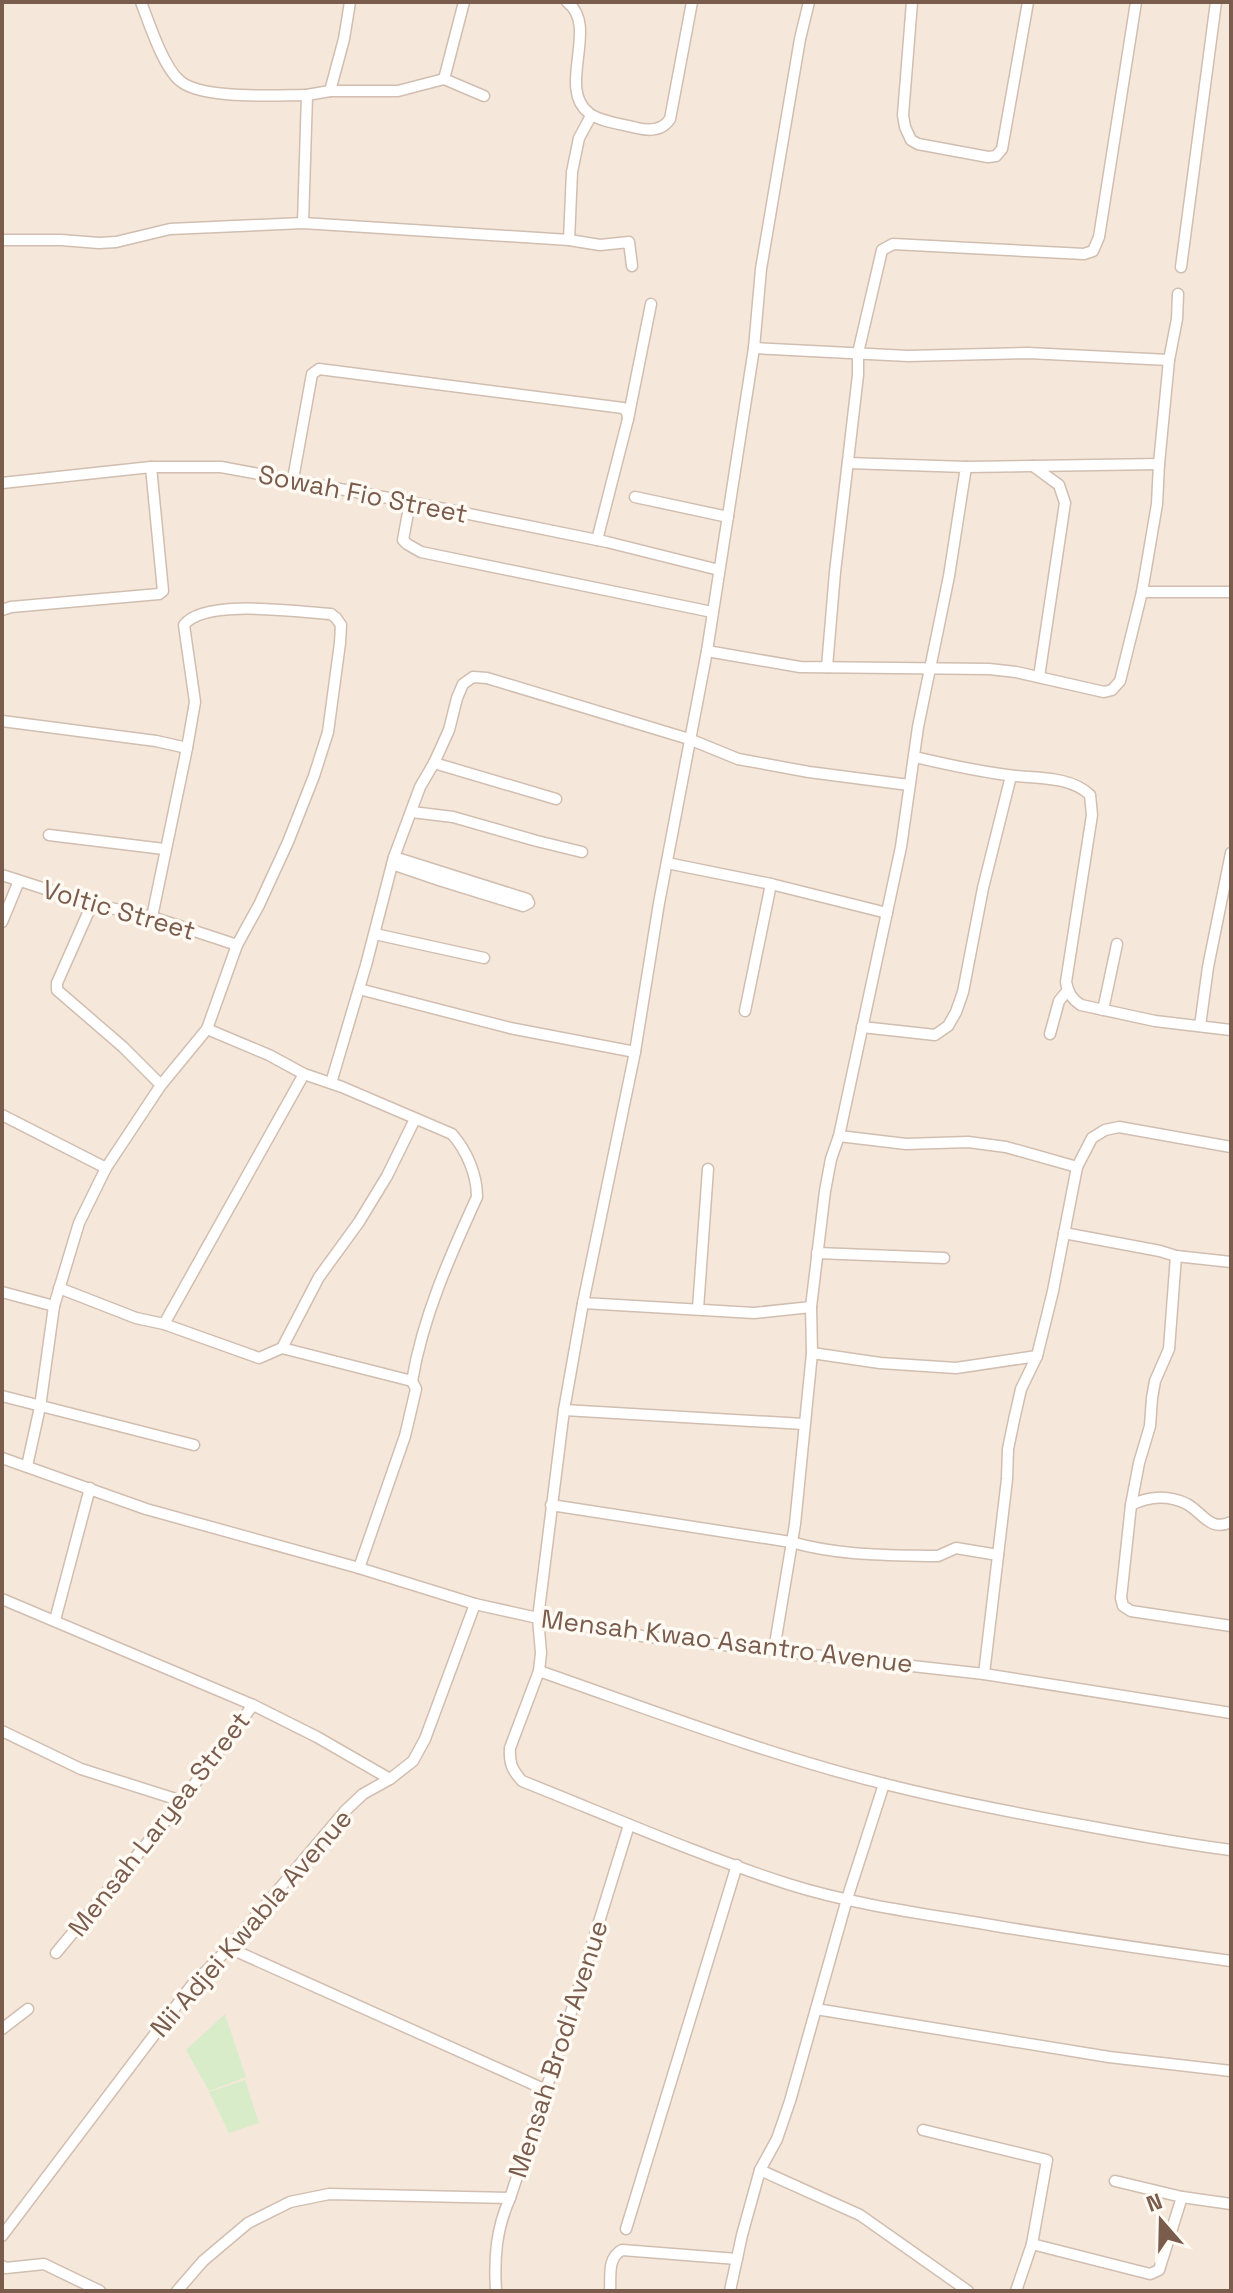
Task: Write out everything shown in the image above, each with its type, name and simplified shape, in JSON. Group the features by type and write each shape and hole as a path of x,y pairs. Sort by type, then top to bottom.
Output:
{"street":[{"path":"141,2 176,77 191,88 222,94 307,95 330,91 398,91 444,79 484,96"},
{"path":"330,91 350,2"},
{"path":"444,79 464,2"},
{"path":"567,2 578,15 580,27 577,61 581,106 591,116 647,130 660,129 670,119 692,2"},
{"path":"809,2 761,269 754,348 707,651 635,1052 564,1410 538,1618 539,1671 510,1748 509,1759 513,1771 522,1781 629,1825 789,1884 917,1913 1097,1943 1231,1961"},
{"path":"912,2 904,100 905,127 911,140 988,157 996,156 1002,149 1028,2"},
{"path":"827,667 858,353 882,250 893,244 1084,254 1095,247 1113,155 1136,2"},
{"path":"1181,267 1216,2"},
{"path":"303,223 307,95"},
{"path":"569,240 572,172 579,138 591,116"},
{"path":"2,240 108,243 170,229 303,223 569,240 600,245 629,242 632,266"},
{"path":"707,651 800,667 989,669 1085,689 1112,690 1120,681 1142,592 1157,504 1178,294"},
{"path":"597,540 628,419 651,304"},
{"path":"754,348 921,356 1028,353 1169,360"},
{"path":"293,479 312,374 322,368 623,408 628,419"},
{"path":"848,463 966,467 1159,464"},
{"path":"1033,466 1059,485 1065,503 1039,677"},
{"path":"2,610 159,594 163,591 151,467"},
{"name":"Sowah Fio Street","path":"2,483 151,467 221,467 597,540 719,570"},
{"path":"774,1650 795,1524 812,1353 811,1307 825,1191 901,847 918,727 966,467"},
{"path":"635,497 728,517"},
{"path":"410,502 403,540 421,552 712,612"},
{"path":"1142,592 1231,592"},
{"path":"27,1466 40,1407 54,1306 79,1223 106,1168 161,1085 207,1029 237,945 288,842 314,776 328,732 340,643 341,625 331,614 219,609 185,622 195,702 152,917"},
{"path":"331,1083 393,861 420,787 453,719 460,689 473,677 498,681 689,739 717,752 751,762 909,785"},
{"path":"2,721 156,741 187,748"},
{"path":"915,757 1011,776 1048,779 1083,789 1090,795 1092,815 1066,982 1068,990 1081,1005 1155,1021 1231,1030"},
{"path":"434,763 556,799"},
{"path":"862,1027 935,1035 948,1026 963,992 983,888 1011,776"},
{"path":"412,812 453,817 582,852"},
{"path":"49,835 164,849"},
{"path":"1200,1026 1208,967 1231,853"},
{"path":"393,861 477,888"},
{"path":"667,863 771,884 887,913"},
{"name":"Voltic Street","path":"2,875 92,904 152,917 237,945"},
{"path":"2,922 19,881"},
{"path":"745,1011 771,884"},
{"path":"92,904 57,983 57,990 123,1047 161,1085"},
{"path":"375,934 484,958"},
{"path":"1103,1010 1117,944"},
{"path":"359,989 510,1028 635,1052"},
{"path":"1050,1034 1059,1001 1068,990"},
{"path":"207,1029 269,1055 304,1074 452,1134 463,1146 477,1186 477,1197 447,1262 419,1348 412,1381 416,1389 408,1426 359,1568"},
{"path":"164,1324 304,1074"},
{"path":"2,1115 106,1168"},
{"path":"282,1348 319,1277 359,1222 387,1176 415,1119"},
{"path":"984,1674 1008,1449 1021,1389 1037,1356 1053,1291 1077,1167 1092,1138 1105,1130 1119,1127 1231,1147"},
{"path":"839,1136 906,1144 968,1142 1006,1147 1077,1167"},
{"path":"698,1309 708,1169"},
{"path":"1064,1233 1176,1256 1231,1262"},
{"path":"817,1253 944,1258"},
{"path":"1176,1256 1169,1349 1155,1381 1150,1426 1139,1463 1121,1598 1123,1606 1131,1611 1231,1626"},
{"path":"59,1288 136,1318 164,1324 259,1358 282,1348 412,1381"},
{"path":"2,1292 54,1306"},
{"path":"583,1303 754,1313 811,1307"},
{"path":"812,1353 880,1363 956,1368 1037,1356"},
{"path":"2,1396 194,1445"},
{"path":"564,1410 804,1424"},
{"name":"Mensah Kwao Asantro Avenue","path":"2,1458 146,1509 359,1568 475,1604 538,1618 642,1636 984,1674 1231,1713"},
{"path":"55,1620 90,1488"},
{"path":"1131,1505 1152,1497 1163,1498 1184,1502 1215,1525 1231,1522"},
{"path":"551,1505 791,1542 843,1553 938,1556 956,1548 998,1555"},
{"path":"2,1599 253,1705"},
{"name":"Nii Adjei Kwabla Avenue","path":"2,2236 184,1995 229,1948 345,1811 363,1794 413,1761 425,1739 475,1604"},
{"path":"539,1671 706,1729 884,1784 1016,1813 1231,1850"},
{"name":"Mensah Laryea Street","path":"56,1953 182,1801 253,1705 390,1779"},
{"path":"2,1731 81,1769 182,1801"},
{"path":"730,2291 760,2170 777,2139 790,2101 847,1899 884,1784"},
{"name":"Mensah Brodi Avenue","path":"177,2291 203,2261 248,2223 290,2202 329,2194 510,2198 629,1825"},
{"path":"626,2229 737,1865"},
{"path":"229,1948 546,2090"},
{"path":"2,2029 28,2009"},
{"path":"816,2009 1109,2057 1231,2071"},
{"path":"923,2130 1047,2160 1032,2244 1016,2291"},
{"path":"760,2170 860,2215 968,2291"},
{"path":"1115,2181 1182,2197 1231,2204"},
{"path":"1032,2244 1150,2274 1159,2270 1182,2197"},
{"path":"496,2291 496,2243 500,2219 510,2198"},
{"path":"610,2291 612,2260 622,2250 737,2259"},
{"path":"2,2266 44,2264 100,2291"}],"shaded area":[{"path":"2,2 1231,2 1231,2291 2,2291"}],"green space":[{"path":"225,2014 246,2077 209,2091 186,2050"},
{"path":"245,2080 259,2123 229,2133 209,2092"}]}
